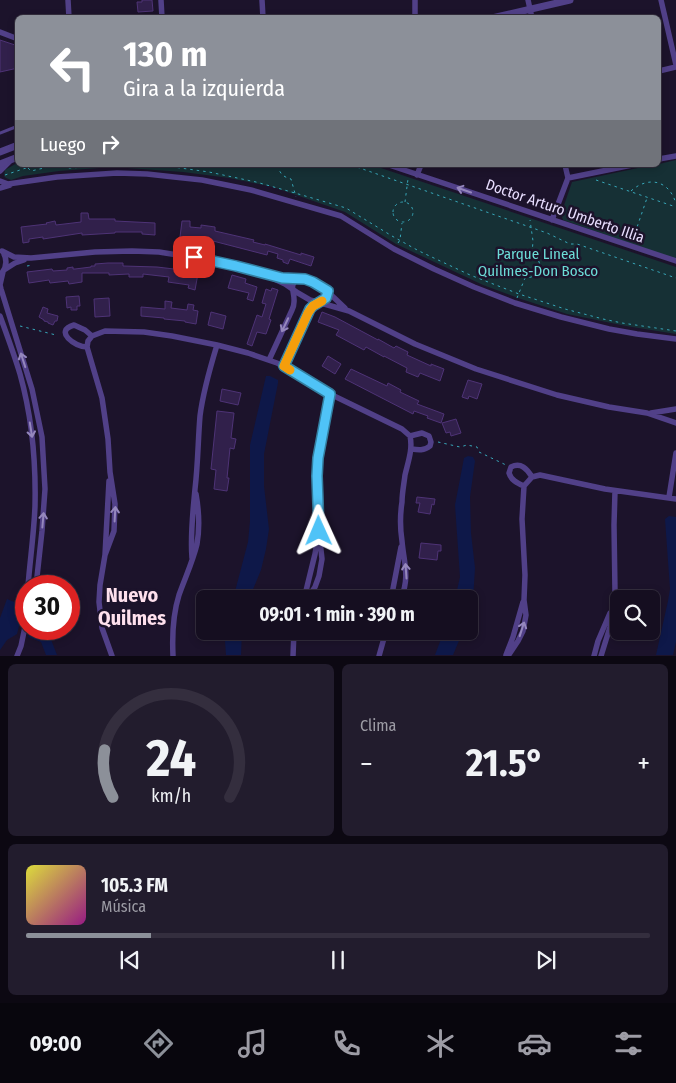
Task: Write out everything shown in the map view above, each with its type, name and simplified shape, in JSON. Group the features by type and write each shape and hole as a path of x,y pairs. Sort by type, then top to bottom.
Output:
{"street":[{"path":"68,0 69,15"},
{"path":"160,0 162,15"},
{"path":"262,0 263,15"},
{"path":"415,0 415,15"},
{"path":"528,0 531,15"},
{"path":"505,15 570,0"},
{"path":"661,0 676,66 661,70"},
{"path":"0,32 15,38"},
{"path":"0,152 15,146"},
{"path":"661,159 676,156"},
{"path":"0,164 15,158"},
{"path":"0,171 15,159"},
{"name":"Doctor Arturo Umberto Illia","path":"395,167 676,261"},
{"path":"417,174 419,167"},
{"path":"552,220 568,178 565,167"},
{"path":"568,178 622,167"},
{"path":"0,188 83,175 117,173 202,180 232,186 272,195 341,216 394,249 459,280 515,303 608,329 676,339"},
{"path":"0,181 8,184 17,184"},
{"path":"1,250 14,257 30,258 95,252 159,252 215,261 282,278 298,278 313,282 328,291 349,311 415,344 502,378 557,395 609,407 647,413 676,423 676,411 647,413"},
{"path":"1,250 6,260 2,272 1,289 32,389 42,436 45,490 37,575"},
{"path":"2,272 14,263 30,258"},
{"path":"261,273 285,284 303,297 349,311"},
{"path":"269,360 292,310 294,302 292,290 294,282 298,278"},
{"path":"284,366 310,309 326,298 328,291"},
{"path":"0,316 20,374 33,439 35,499 29,575"},
{"path":"87,347 82,347 71,341 67,338 66,332 70,326 74,325 92,336"},
{"path":"112,656 102,628 99,612 100,585 105,555 114,530 116,512 102,398 87,347 88,341 92,336 105,332 144,332 172,336 217,345 269,360 284,366 330,394 402,429 410,436 411,449 401,504 402,542 406,576 405,590"},
{"path":"173,656 176,608 196,545 199,520 195,489 202,403 217,345"},
{"path":"313,590 319,576 322,553 319,531 318,458 330,394"},
{"path":"410,436 422,432 429,436 431,442 430,446 425,449 411,449"},
{"path":"669,497 676,453"},
{"path":"524,486 512,479 509,473 511,467 518,464 532,476"},
{"path":"507,656 523,631 526,615 522,519 524,486 532,476 540,475 616,491 676,499"},
{"path":"615,590 614,524 616,491"},
{"path":"394,590 402,542"},
{"path":"31,551 40,552"},
{"path":"594,656 610,612"},
{"path":"601,656 610,628"},
{"path":"17,656 22,640"},
{"path":"293,656 294,640"},
{"path":"379,656 383,640"},
{"path":"21,646 23,656"}],"lane":[{"path":"0,133 15,127"}],"path":[{"path":"0,177 28,168 31,171 48,167"},
{"path":"66,167 87,167"},
{"path":"173,167 256,182 346,208 400,240 470,276 564,309 603,319 676,331"},
{"path":"279,167 282,175 291,179 297,203"},
{"path":"357,167 531,227 570,244 577,244 676,278"},
{"path":"405,203 409,172"},
{"path":"584,175 647,198 676,206"},
{"path":"630,192 643,184 650,182 658,183 665,186 671,192 676,206"},
{"path":"630,246 647,198"},
{"path":"405,203 410,205 413,214 411,219 402,222 394,216 394,210 398,204 405,203"},
{"path":"515,303 524,278 534,276 540,267 539,261 532,254 533,241 528,212"},
{"path":"394,249 400,240 402,222"},
{"path":"27,266 33,265"},
{"path":"12,325 56,335"},
{"path":"431,442 460,447 467,445 477,447 478,452 511,467"}],"green space":[{"path":"676,160 676,259 563,220 561,214 572,182 643,167 661,167 661,164"},
{"name":"Parque Lineal Quilmes-Don Bosco","path":"15,164 15,167 113,167 59,171 23,176 11,180 4,176 5,170"},
{"name":"Parque Lineal Quilmes-Don Bosco","path":"113,167 378,167 676,267 676,334 567,314 521,299 483,285 396,244 345,212 273,187 229,178 183,172"}],"shaded area":[{"path":"266,376 270,376 278,380 278,383 264,454 264,486 269,529 266,549 261,570 253,590 235,590 248,542 250,521 250,445"},
{"path":"468,456 473,457 475,461 470,497 471,533 475,568 474,590 457,590 460,577 455,505 464,458"},
{"path":"669,516 676,517 676,642 673,655 656,655 670,589 665,519"},
{"path":"7,599 15,602 15,635 7,640 0,650 0,618"},
{"path":"36,640 51,640 57,655 46,655 41,642"},
{"path":"242,640 241,655 226,655 225,641"},
{"path":"441,640 459,640 453,655 435,655"}],"building":[{"path":"142,0 152,0 153,11 138,12 137,2 142,2"},
{"path":"0,40 15,45 15,69 0,72"},
{"path":"81,213 88,213 89,219 115,219 115,221 155,223 155,235 142,234 142,232 82,235 82,233 43,239 43,237 29,239 29,242 23,243 21,227 47,224 55,221 56,225 81,222"},
{"path":"182,221 190,221 190,227 201,228 201,225 215,227 215,231 314,257 311,266 290,259 288,264 277,258 278,254 268,251 267,255 213,241 180,237"},
{"path":"108,263 123,263 123,266 191,271 192,267 199,268 195,290 188,288 189,285 168,282 169,277 143,274 143,277 129,277 129,274 82,273 82,282 69,284 68,281 50,283 49,280 29,283 27,272 52,269 53,271 67,270 67,268 73,267 75,269"},
{"path":"232,275 246,279 245,283 257,287 253,301 247,299 249,293 228,288"},
{"path":"272,288 278,290 269,319 271,320 266,334 257,332 252,346 247,344 257,315 262,317 266,304 262,303 266,289 271,291"},
{"path":"79,296 80,306 77,306 77,310 71,310 71,307 67,308 66,297"},
{"path":"109,298 110,316 95,317 94,299"},
{"path":"165,301 172,302 171,308 187,310 188,304 194,305 193,310 198,311 196,324 141,316 141,307 165,309"},
{"path":"43,307 48,309 47,313 58,316 57,321 53,325 39,317"},
{"path":"211,312 226,316 223,329 208,325"},
{"path":"322,312 394,348 396,346 408,352 407,355 431,366 431,364 444,369 440,381 420,373 418,377 406,372 407,368 366,347 364,350 336,335 339,330 318,322"},
{"path":"328,356 341,364 335,374 322,366"},
{"path":"351,369 387,386 388,383 401,390 400,392 419,401 417,404 444,414 441,423 414,411 413,414 345,379"},
{"path":"468,380 482,384 477,399 469,396 468,399 462,397"},
{"path":"222,389 241,393 238,405 220,401"},
{"path":"217,411 234,413 231,438 236,439 234,449 230,448 227,491 214,489 216,470 211,469"},
{"path":"456,419 461,433 451,436 450,432 446,433 442,423"},
{"path":"417,497 435,499 430,514 418,512 420,503 416,503"},
{"path":"421,543 441,545 441,551 438,551 437,560 419,558"}],"slow traffic":[{"path":"290,370 284,366 308,313 313,306 322,301"}],"district":[{"name":"Nuevo Quilmes","path":"132,606"}],"route":[{"path":"194,257 282,278 305,279 328,291 326,298 310,309 284,366 330,394 318,458 319,531"}]}
